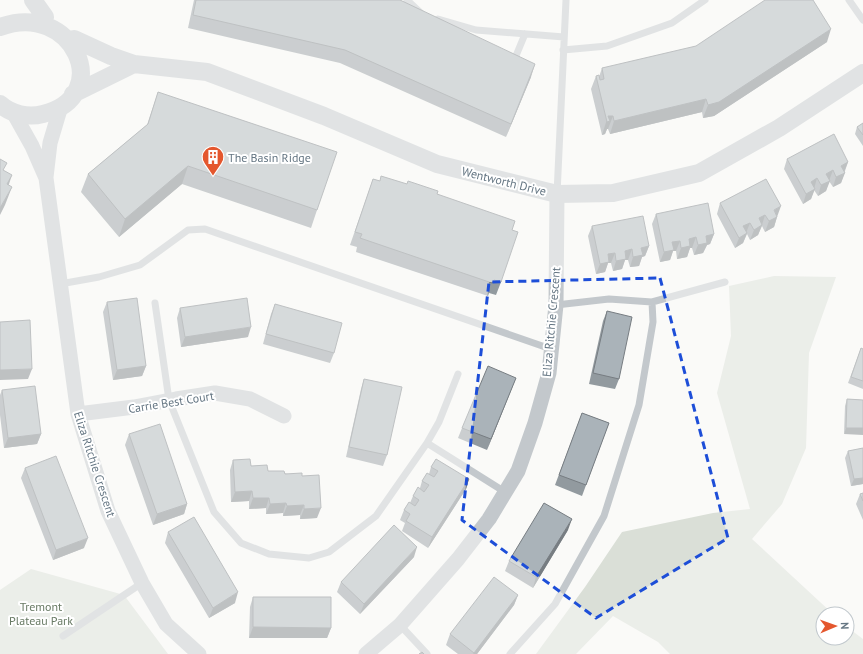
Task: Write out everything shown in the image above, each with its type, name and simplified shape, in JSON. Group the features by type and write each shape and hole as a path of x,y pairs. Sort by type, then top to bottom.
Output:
{"street":[{"path":"33,0 45,17"},
{"path":"0,27 12,19 28,16 45,17 66,29 74,39 80,52 82,67 79,81 67,100"},
{"name":"Wentworth Drive","path":"74,39 111,56 134,64 207,72 324,116 437,164 557,194 613,193 699,172 779,128 863,73"},
{"path":"7,108 25,115 38,115 50,112 67,100 134,64"},
{"name":"Eliza Ritchie Crescent","path":"67,100 50,143 46,178 78,414 108,511 142,583 166,624 199,654"},
{"name":"Eliza Ritchie Crescent","path":"7,108 32,146 46,178"},
{"name":"Eliza Ritchie Crescent","path":"366,654 400,626 458,559 489,519 518,471 535,423 549,374 556,305 557,194"},
{"name":"Carrie Best Court","path":"78,414 215,394 250,399 284,416"}],"lane":[{"path":"557,194 566,0"},
{"path":"563,50 607,46 672,23 705,0"},
{"path":"849,0 863,20"},
{"path":"432,18 476,30 564,37"},
{"path":"511,68 525,34"},
{"path":"60,284 99,277 140,265 188,230 205,229 551,350"},
{"path":"556,305 609,300 652,302 725,282"},
{"path":"510,654 555,604 604,516 639,405 653,322 652,302"},
{"path":"155,303 169,400 214,512 241,544 269,554 309,558 329,552 376,516 427,443 439,422 458,374"},
{"path":"427,443 505,492"},
{"path":"63,636 142,583"},
{"path":"400,626 427,654"}],"highlighted area":[{"path":"660,278 728,538 596,618 462,520 489,282"}],"green space":[{"path":"774,276 836,277 809,353 806,448 782,504 752,539 824,606 815,606 815,646 855,646 855,633 863,639 863,654 670,654 658,642 613,616 576,654 536,654 585,587 622,532 713,513 750,509 717,393 731,336 729,286"},
{"name":"Tremont Plateau Park","path":"31,569 124,595 168,654 0,654 0,590"}],"building":[{"path":"196,0 400,0 535,64 511,124 345,50 193,15"},
{"path":"765,0 813,0 831,29 719,102 708,105 706,99 614,121 613,116 608,116 610,121 607,122 596,76 599,75 600,80 604,79 602,68 696,46"},
{"name":"The Basin Ridge","path":"158,92 337,152 317,210 188,166 125,219 88,174 148,124"},
{"path":"863,123 863,135 857,127"},
{"path":"834,134 848,162 841,166 845,173 836,177 833,170 826,174 830,181 821,185 817,178 811,182 815,189 806,194 787,159"},
{"path":"0,159 7,163 3,170 12,175 7,184 12,187 0,208"},
{"path":"381,176 407,184 408,181 438,191 437,194 515,221 512,230 518,232 501,282 494,280 492,283 360,238 362,234 355,232 373,179 380,181"},
{"path":"766,179 781,206 774,210 777,217 769,221 765,215 759,218 762,225 754,230 750,223 743,226 747,233 739,238 720,203"},
{"path":"708,203 714,234 706,236 707,243 698,245 696,237 689,239 690,246 681,248 680,241 672,242 674,250 664,252 656,214"},
{"path":"643,216 649,246 641,248 643,255 633,257 632,249 625,251 626,259 616,261 615,253 608,254 609,262 600,264 592,226"},
{"path":"137,298 146,366 117,370 107,302"},
{"path":"247,298 251,327 185,337 180,308"},
{"path":"275,304 342,323 334,353 266,334"},
{"path":"607,311 632,317 619,379 593,373"},
{"path":"30,320 32,369 0,370 0,322"},
{"path":"861,348 863,349 863,381 851,377"},
{"path":"488,366 516,378 491,439 462,428"},
{"path":"364,379 402,387 387,455 349,447"},
{"path":"35,386 41,434 8,438 2,390"},
{"path":"847,399 863,400 863,428 846,428"},
{"path":"582,413 609,423 586,485 559,475"},
{"path":"160,424 187,504 157,514 129,434"},
{"path":"863,448 863,478 854,479 848,451"},
{"path":"56,456 88,538 56,550 25,468"},
{"path":"250,459 251,466 267,465 268,471 284,471 285,474 302,473 302,476 319,475 321,508 304,509 304,505 287,506 286,503 270,504 269,498 253,498 252,491 235,492 233,460"},
{"path":"436,459 469,479 432,537 406,521 410,514 404,510 409,502 415,506 419,500 413,496 418,487 424,492 429,485 422,481 427,473 434,477 438,471 431,467"},
{"path":"863,493 863,501 860,494"},
{"path":"544,503 572,519 536,577 509,561"},
{"path":"194,517 238,592 213,608 168,532"},
{"path":"394,525 417,547 364,604 341,582"},
{"path":"494,577 518,595 474,653 450,634"},
{"path":"253,597 331,597 331,628 253,627"}],"place":[{"name":"The Basin Ridge","path":"213,176"}]}
